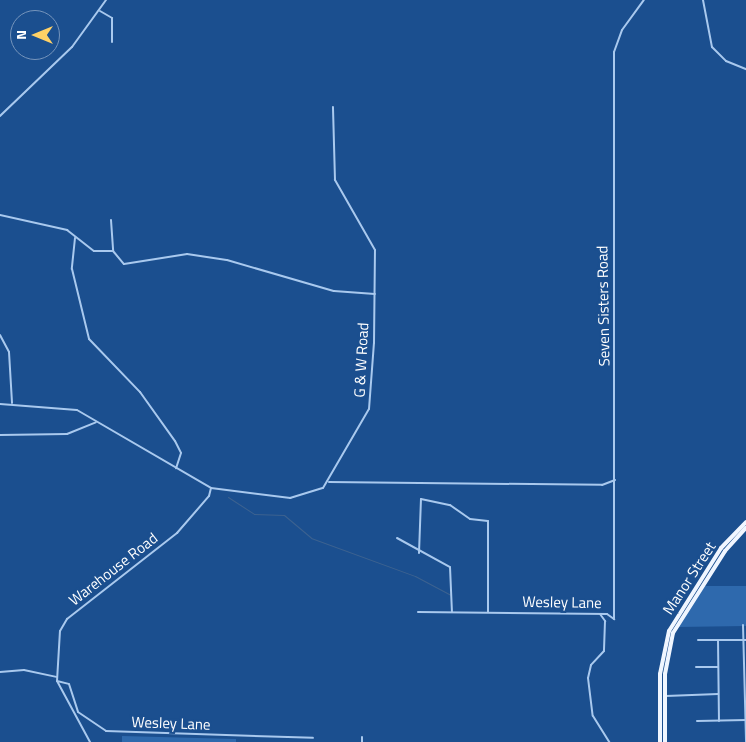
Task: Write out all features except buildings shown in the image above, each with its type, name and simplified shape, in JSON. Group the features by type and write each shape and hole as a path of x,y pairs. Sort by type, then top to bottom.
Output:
{"main road":[{"name":"Manor Street","path":"660,742 660,674 669,631 721,548 746,522"},
{"name":"Manor Street","path":"665,742 666,656 678,620 725,551 746,528"}],"street":[{"path":"0,116 45,75 100,11 106,0"},
{"name":"Seven Sisters Road","path":"614,620 614,52 622,30 644,0"},
{"path":"703,0 712,47 726,61 746,69"},
{"path":"100,11 112,18 112,42"},
{"name":"G & W Road","path":"329,482 370,409 375,294 375,250 333,174 332,107"},
{"path":"0,215 38,221 76,237 98,253 113,251"},
{"path":"111,220 113,251 124,264 187,254 227,260 330,291 375,294"},
{"path":"76,237 72,269 89,339 140,392 178,446 176,468"},
{"path":"0,336 9,352 12,404"},
{"path":"0,404 67,406 211,488 290,498 315,493 329,482 602,485 615,480"},
{"path":"0,435 67,434 96,422"},
{"name":"Warehouse Road","path":"90,742 68,707 56,677 58,644 67,619 177,533 209,496 211,488"},
{"path":"419,553 422,499 450,505 470,520 488,521 488,612"},
{"path":"397,538 419,553 450,567 452,612"},
{"name":"Wesley Lane","path":"418,612 600,614 614,620"},
{"path":"600,614 605,621 604,651 588,677 593,716 609,742"},
{"path":"743,625 745,640 746,742"},
{"path":"698,640 745,640"},
{"path":"718,640 719,721"},
{"path":"696,667 718,667"},
{"path":"0,672 24,670 56,677"},
{"name":"Wesley Lane","path":"57,681 69,684 78,712 106,732 313,738"},
{"path":"665,696 718,694"},
{"path":"696,721 746,720"},
{"path":"362,737 362,742"}],"shaded area":[{"path":"704,586 746,586 746,626 678,627"},
{"path":"122,736 236,739 236,742 122,742"}],"waterway":[{"path":"228,497 254,514 284,515 311,538 415,576 450,595"}]}
